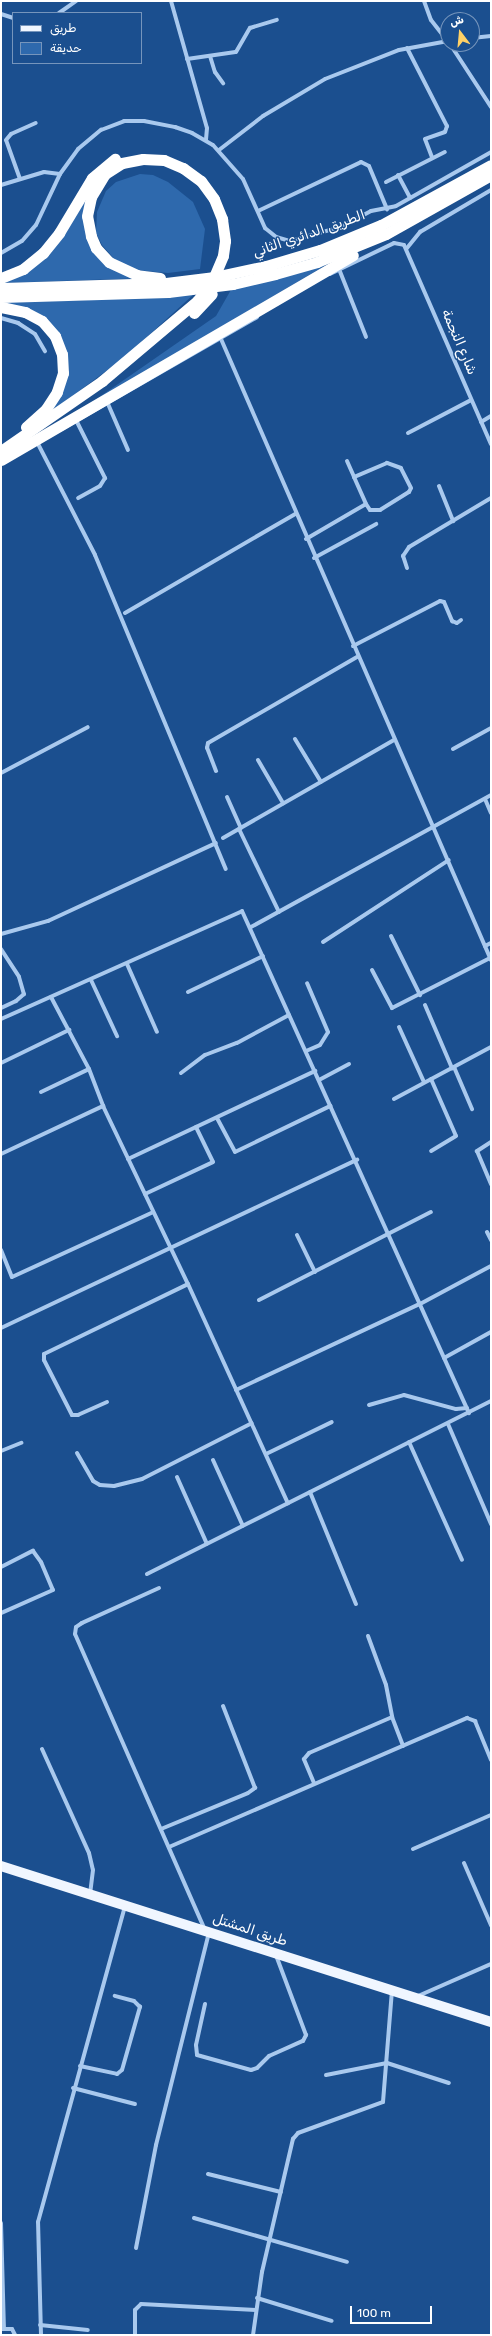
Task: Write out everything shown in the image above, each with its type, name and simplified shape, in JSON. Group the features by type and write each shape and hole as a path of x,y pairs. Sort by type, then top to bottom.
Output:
{"highway":[{"path":"1,278 26,266 49,247 88,183 101,168 118,157 138,152 159,152 182,159 196,167 213,183 222,196 230,218 227,256 223,276 212,294 160,343 77,408 64,423"},
{"path":"1,451 102,381 196,301 211,284 227,256 225,234 220,212 206,186 189,172 164,160 142,159 122,163 105,174 94,190 88,210 90,236 100,253 116,266 137,275 198,279"},
{"name":"الطريق الدائري الثاني","path":"1,288 133,285 215,277 266,266 341,242 401,215 456,178 491,164"},
{"name":"الطريق الدائري الثاني","path":"1,297 153,293 233,284 317,262 407,224 491,175"},
{"path":"1,460 407,224"},
{"path":"1,307 31,314 47,326 58,342 63,367 60,386 46,409 1,445"}],"main road":[{"name":"طريق المشتل","path":"1,1866 90,1893 125,1906 491,2022"}],"street":[{"path":"60,12 76,1"},
{"path":"171,1 206,128 206,140"},
{"path":"424,1 434,26 440,33"},
{"path":"1,14 12,18"},
{"path":"187,59 236,52 250,28 277,20"},
{"path":"480,37 491,36"},
{"path":"219,150 263,116 305,89 349,68 407,48 440,43"},
{"path":"407,48 447,126 445,132 425,139 432,158"},
{"path":"455,52 491,107"},
{"path":"210,56 215,72 223,82"},
{"path":"1,253 22,241 36,225 60,174 73,155 90,139 106,127 124,121 166,125 185,130 206,140 219,150 244,179 262,224 272,234 280,239 294,241 341,227 371,211 388,209 456,178 491,152"},
{"path":"20,179 6,140 11,134 36,123"},
{"path":"386,182 445,152"},
{"path":"258,212 361,162 369,166 388,209"},
{"path":"1,185 48,172 60,174"},
{"path":"398,175 410,198"},
{"path":"54,429 66,429 339,269 394,243 400,242 407,248 420,232 491,190"},
{"name":"شارع النجمة","path":"407,248 491,444"},
{"path":"339,269 366,337"},
{"path":"1,318 18,323 35,334 45,351"},
{"path":"220,339 357,657 449,860 491,959 392,1008 372,970"},
{"path":"408,433 472,400"},
{"path":"108,404 128,450"},
{"path":"481,422 491,416"},
{"path":"77,422 104,478 100,486 78,498"},
{"path":"36,439 95,556 226,869"},
{"path":"348,461 354,477 366,504 370,510 380,510 409,492 411,486 401,468 387,463 354,477"},
{"path":"439,486 453,521"},
{"path":"407,568 402,556 405,550 491,498"},
{"path":"306,539 366,504"},
{"path":"126,613 295,514"},
{"path":"314,558 376,524"},
{"path":"353,646 440,601 444,602 452,621 457,623 461,620"},
{"path":"216,770 207,748 208,743 357,657"},
{"path":"1,773 88,727"},
{"path":"453,749 491,728"},
{"path":"295,739 321,782"},
{"path":"223,838 394,740"},
{"path":"258,760 283,803"},
{"path":"251,927 491,795"},
{"path":"227,797 240,829 279,912"},
{"path":"485,799 491,813"},
{"path":"1,934 48,921 216,844"},
{"path":"323,942 449,860"},
{"path":"1,1019 127,964 239,910 245,914 314,1071 357,1160 469,1413"},
{"path":"391,936 420,995"},
{"path":"485,946 491,943"},
{"path":"1,949 19,977 24,994 1,1008"},
{"path":"188,992 263,956"},
{"path":"127,964 157,1032"},
{"path":"91,980 117,1036"},
{"path":"306,1051 320,1045 328,1032 307,982"},
{"path":"51,997 89,1069 103,1106 188,1284 288,1503"},
{"path":"425,1005 472,1109"},
{"path":"181,1074 205,1055 237,1043 290,1016"},
{"path":"399,1028 424,1082"},
{"path":"1,1063 69,1030"},
{"path":"394,1099 491,1047"},
{"path":"319,1080 349,1064"},
{"path":"41,1092 89,1069"},
{"path":"128,1159 314,1071"},
{"path":"431,1079 456,1136 431,1151"},
{"path":"1,1154 103,1106"},
{"path":"217,1118 235,1152 330,1106"},
{"path":"145,1194 213,1162 196,1127"},
{"path":"491,1142 477,1151 491,1184"},
{"path":"1,1328 357,1160"},
{"path":"1,1250 12,1277 153,1212"},
{"path":"259,1300 389,1235 431,1212"},
{"path":"487,1232 491,1240"},
{"path":"297,1235 314,1272"},
{"path":"236,1390 420,1304 491,1266"},
{"path":"107,1402 78,1415 72,1415 44,1360 44,1354 188,1284"},
{"path":"444,1358 491,1332"},
{"path":"369,1405 404,1395 456,1409 467,1408"},
{"path":"147,1574 409,1442 448,1424 491,1401"},
{"path":"266,1454 332,1422"},
{"path":"78,1453 93,1480 100,1485 114,1486 142,1479 252,1423"},
{"path":"448,1424 491,1524"},
{"path":"409,1442 462,1560"},
{"path":"1,1452 20,1443"},
{"path":"213,1460 243,1526"},
{"path":"177,1477 207,1544"},
{"path":"310,1492 356,1604"},
{"path":"1,1567 33,1551 41,1562 53,1590 1,1612"},
{"path":"136,2248 156,2145 207,1931 75,1634 76,1628 82,1623 159,1588"},
{"path":"368,1636 386,1685 392,1717 403,1746"},
{"path":"161,1829 248,1793 256,1788 223,1706"},
{"path":"314,1783 304,1759 309,1753 392,1717"},
{"path":"169,1847 314,1783 472,1718 491,1760"},
{"path":"42,1749 89,1853 93,1870 90,1893"},
{"path":"413,1849 491,1815"},
{"path":"464,1863 491,1925"},
{"path":"41,2335 38,2222 73,2088 125,1906"},
{"path":"205,2004 196,2044 197,2055 251,2070 257,2068 274,2053 303,2041 306,2035 275,1953"},
{"path":"414,1998 491,1964"},
{"path":"254,2335 257,2298 268,2240 295,2134 381,2103 384,2099 392,1991"},
{"path":"80,2066 117,2074 122,2070 140,2007 134,2001 115,1996"},
{"path":"326,2075 387,2063 449,2083"},
{"path":"73,2088 135,2104"},
{"path":"208,2174 281,2192"},
{"path":"194,2218 347,2262"},
{"path":"1,2223 3,2329 12,2329 15,2335"},
{"path":"257,2298 332,2321"},
{"path":"135,2335 135,2310 140,2304 256,2310"},
{"path":"40,2325 88,2330"}],"green space":[{"path":"140,174 153,175 168,182 193,202 205,229 200,269 168,273 135,270 116,261 102,245 96,233 97,212 106,191 116,182"},
{"path":"86,200 91,245 147,278 1,283 18,274 74,216"},
{"path":"331,262 85,407 216,316 232,288"},
{"path":"194,294 125,357 33,425 58,396 60,339 1,300 72,301"}]}
